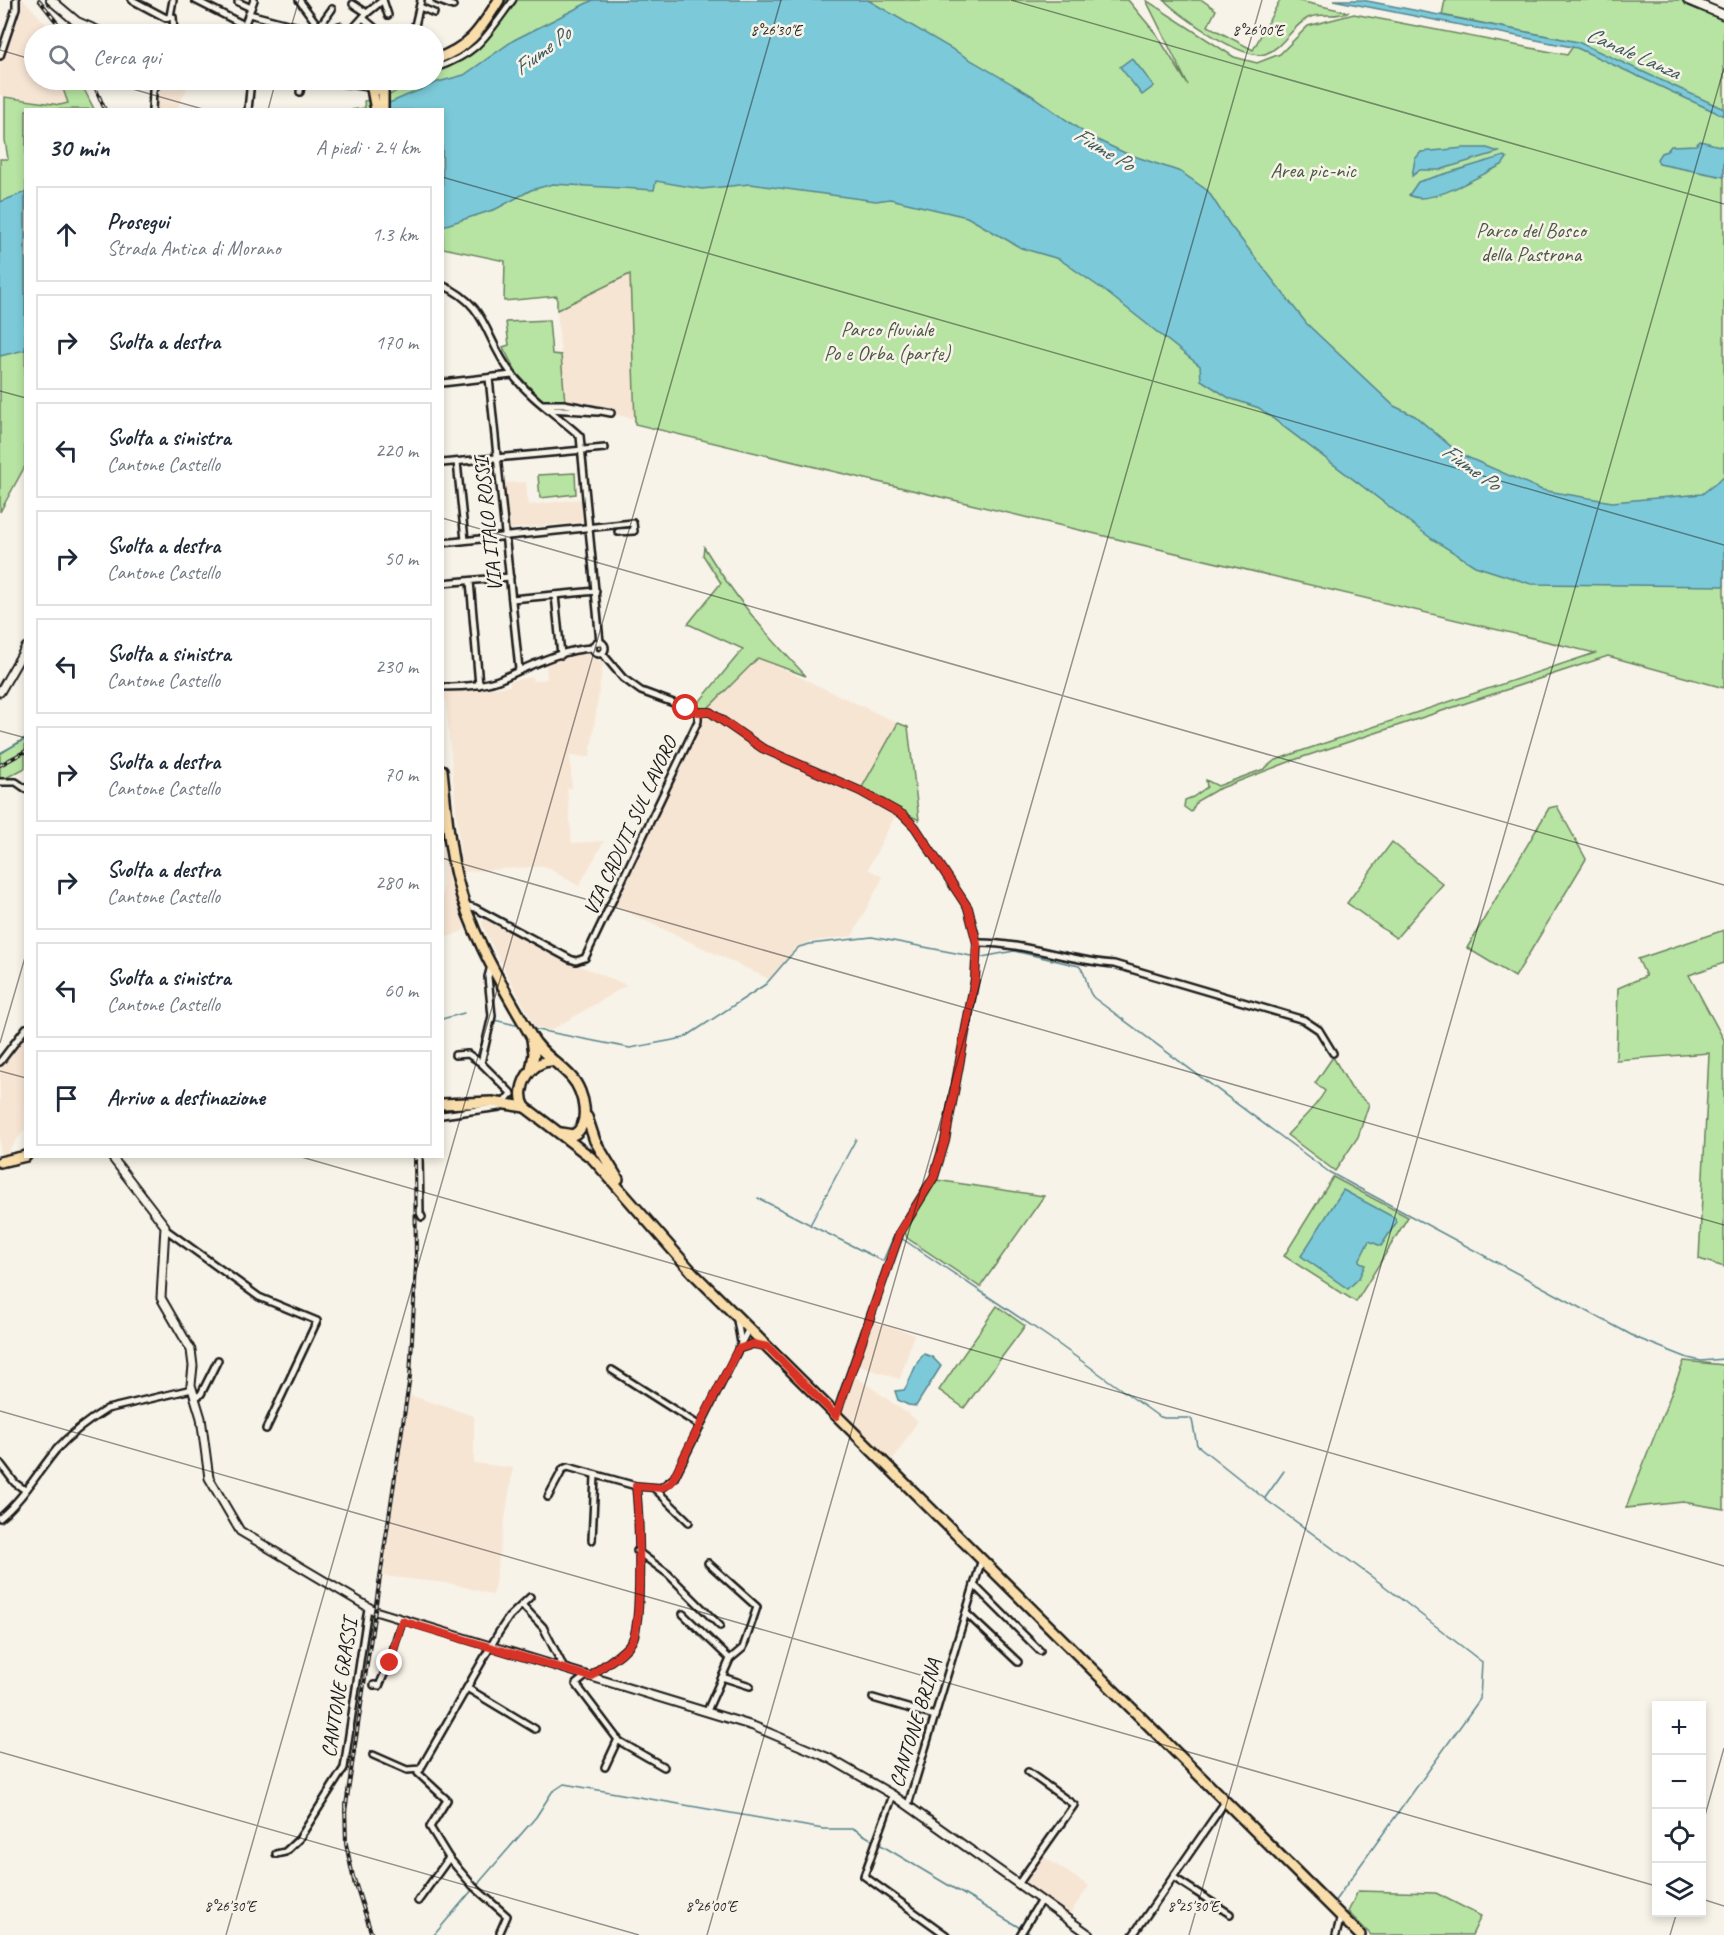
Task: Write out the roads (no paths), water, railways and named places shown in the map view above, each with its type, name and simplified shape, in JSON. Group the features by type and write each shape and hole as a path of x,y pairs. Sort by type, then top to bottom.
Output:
{"main road":[{"path":"51,0 81,24"},
{"path":"444,56 466,46 499,0"},
{"path":"1688,0 1724,15"},
{"path":"373,90 376,108"},
{"path":"374,90 382,108"},
{"path":"444,788 451,849 466,910 491,966 529,1032 553,1061 574,1080 595,1141 627,1194 666,1245 1360,1935"},
{"path":"529,1032 534,1054 531,1072"},
{"path":"444,1104 492,1102 509,1098 540,1063 553,1061"},
{"path":"524,1083 521,1096 525,1107"},
{"path":"509,1098 561,1133 593,1159 627,1194"},
{"path":"561,1133 569,1135 580,1131 584,1124 584,1111"},
{"path":"0,1162 24,1156"}],"street":[{"path":"0,56 3,37 16,8 16,0"},
{"path":"132,0 175,19 173,24"},
{"path":"168,17 173,0"},
{"path":"195,0 242,24"},
{"path":"244,24 254,0"},
{"path":"299,0 314,24"},
{"path":"357,24 383,0 388,15"},
{"path":"416,24 421,0"},
{"path":"437,0 453,6"},
{"path":"444,65 464,58 477,47 513,0"},
{"path":"238,2 250,11 288,24"},
{"path":"352,4 373,24"},
{"path":"420,7 434,13"},
{"path":"322,24 332,9"},
{"path":"152,108 154,90"},
{"path":"248,108 250,90"},
{"path":"444,286 459,293 474,306 512,375 580,436 584,450 600,642 605,647 602,653"},
{"path":"444,383 512,375"},
{"name":"VIA ITALO ROSSI","path":"489,378 519,669"},
{"path":"543,404 564,404 609,413 549,409"},
{"path":"444,463 605,448"},
{"path":"457,462 465,540"},
{"path":"444,543 633,523 634,531 618,532"},
{"path":"444,583 510,577"},
{"path":"470,581 479,684"},
{"path":"512,598 596,591"},
{"path":"555,595 561,655"},
{"path":"444,687 479,684 502,679 519,669 561,655 593,648 600,642"},
{"path":"593,648 596,653 602,653"},
{"path":"0,692 24,650"},
{"path":"602,653 619,674 634,687 698,712 710,712 762,748 860,791 903,815 915,827 968,908 977,944 975,979 945,1141 934,1177 900,1232 836,1416"},
{"name":"VIA CADUTI SUL LAVORO","path":"466,910 486,914 570,959 576,961 585,958 698,721 698,712"},
{"path":"0,782 16,782 24,788"},
{"path":"466,910 486,914"},
{"path":"977,944 1018,947 1089,963 1114,964 1304,1020 1319,1030 1333,1053"},
{"path":"481,1063 491,1019 488,977 491,966"},
{"path":"0,1062 24,1031"},
{"path":"444,1115 495,1108 509,1098 481,1063 468,1054 455,1054"},
{"path":"113,1158 156,1213 165,1229 259,1297 317,1321 266,1429"},
{"path":"418,1158 422,1217"},
{"name":"CANTONE GRASSI","path":"165,1229 160,1292 167,1311 191,1350 192,1389 209,1478 236,1528 370,1609 344,1768 299,1839 285,1852 276,1854"},
{"path":"734,1313 739,1325 740,1347"},
{"path":"548,1497 563,1469 568,1467 636,1486 654,1488 671,1483 749,1328"},
{"path":"740,1347 753,1344 768,1347"},
{"path":"195,1398 201,1394 218,1360"},
{"path":"612,1370 700,1425"},
{"path":"0,1518 22,1497 25,1490 71,1435 100,1413 107,1409 192,1389"},
{"path":"0,1463 15,1483 25,1490"},
{"path":"592,1540 596,1476"},
{"path":"636,1486 639,1513 637,1629 634,1639 588,1677 576,1684 618,1739 664,1767"},
{"path":"654,1488 689,1522"},
{"path":"637,1551 668,1574 720,1626"},
{"name":"CANTONE BRINA","path":"370,1609 402,1621 759,1728 829,1758 908,1805 982,1559"},
{"path":"706,1711 730,1659 743,1648 758,1607 708,1563"},
{"path":"974,1585 1040,1651"},
{"path":"500,1932 507,1916 473,1886 449,1858 430,1827 447,1800 418,1773 509,1617 530,1597"},
{"path":"522,1605 543,1627 562,1664 561,1668"},
{"path":"966,1613 1018,1662"},
{"path":"683,1614 730,1659"},
{"path":"374,1685 379,1686 390,1663 402,1621"},
{"path":"722,1677 750,1686"},
{"path":"467,1688 535,1729"},
{"path":"873,1698 935,1716"},
{"path":"605,1767 618,1739"},
{"path":"373,1755 407,1770 421,1768"},
{"path":"1019,1883 1074,1805 1028,1772"},
{"path":"893,1795 864,1876 946,1935"},
{"path":"1133,1935 1225,1803"},
{"path":"908,1805 1090,1935"},
{"path":"418,1901 449,1858"},
{"path":"1173,1877 1230,1914"},
{"path":"1022,1931 1041,1900"},
{"path":"1336,1935 1341,1916"}],"water":[{"name":"Fiume Po","path":"593,0 868,0 1031,95 1089,136 1125,153 1181,172 1208,191 1230,225 1307,324 1394,406 1415,416 1460,454 1542,490 1612,502 1702,494 1724,477 1724,586 1531,584 1475,566 1432,539 1259,408 1229,398 1201,380 1200,366 1105,291 1059,259 1021,248 967,217 890,199 876,201 750,184 702,189 656,181 654,190 553,184 531,190 496,209 444,226 444,108 378,108 419,90 444,90 444,80 464,75 514,40"},
{"path":"1333,0 1362,0 1578,42 1724,109 1724,116 1577,48"},
{"path":"1132,58 1154,86 1142,95 1120,67"},
{"path":"1700,141 1724,147 1724,177 1659,164 1657,159 1661,153 1667,151 1671,146 1696,145"},
{"path":"1487,148 1499,152 1439,170 1420,170 1412,176 1415,159 1421,152"},
{"path":"1504,156 1507,158 1502,165 1442,194 1418,198 1409,195 1418,182"},
{"path":"24,192 24,350 0,356 0,202"},
{"path":"1343,1190 1395,1218 1396,1223 1381,1246 1369,1241 1359,1261 1365,1265 1359,1278 1348,1289 1301,1256"},
{"path":"924,1354 932,1357 941,1366 916,1406 908,1405 898,1400 895,1391 904,1390"}],"waterway":[{"path":"0,753 24,740"},
{"path":"533,1029 630,1048 684,1038 766,984 799,947 810,944 872,937 971,956"},
{"path":"982,957 1014,951 1079,966 1094,998 1329,1172 1637,1338 1688,1358 1701,1361 1724,1359"},
{"path":"444,1018 464,1013"},
{"path":"494,1020 520,1026"},
{"path":"856,1139 810,1225 883,1261 895,1233"},
{"path":"758,1198 809,1224"},
{"path":"901,1238 1047,1336 1158,1416 1192,1420 1197,1445 1482,1662 1480,1699 1334,1902"},
{"path":"1265,1498 1284,1471"},
{"path":"476,1886 536,1817 552,1792 564,1784 823,1829 854,1829 1022,1929"},
{"path":"434,1935 473,1889"},
{"path":"1026,1931 1033,1935"}],"railway":[{"path":"39,0 58,24"},
{"path":"96,90 104,108"},
{"path":"0,765 24,752"},
{"path":"345,1812 410,1376 416,1265 415,1158"},
{"path":"345,1804 346,1844 355,1886"},
{"path":"354,1879 372,1935"}],"water label":[{"name":"Canale Lanza","path":"1633,53"}],"park label":[{"name":"Area pic-nic","path":"1313,170"},
{"name":"Parco del Bosco della Pastrona","path":"1531,242"},
{"name":"Parco fluviale Po e Orba (parte)","path":"887,341"}]}
